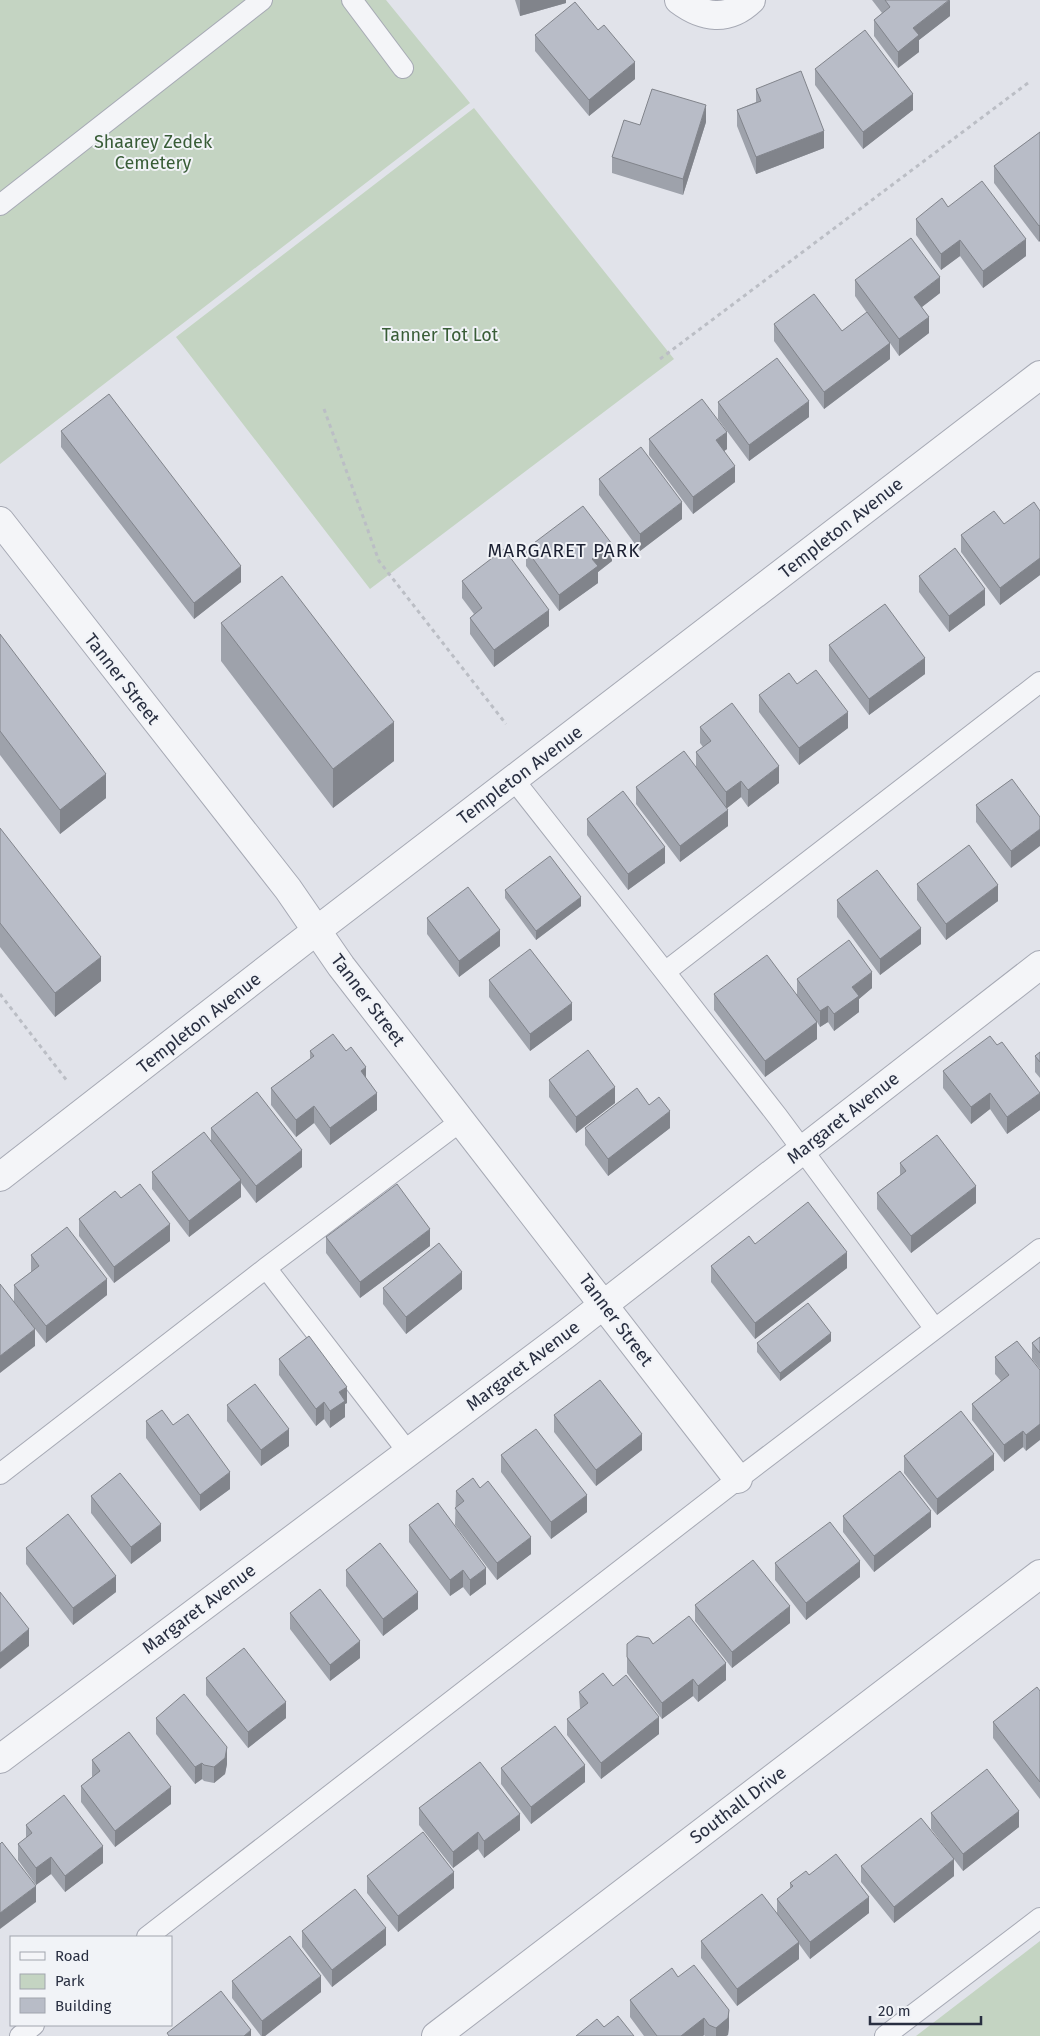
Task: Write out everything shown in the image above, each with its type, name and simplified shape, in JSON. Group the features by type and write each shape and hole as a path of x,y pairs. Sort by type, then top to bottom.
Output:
{"street":[{"path":"679,0 692,9 710,15 726,14 742,8 751,0"},
{"name":"Templeton Avenue","path":"0,1177 316,931 1040,374"},
{"name":"Tanner Street","path":"0,521 288,889 316,931 738,1479"},
{"name":"Margaret Avenue","path":"0,1759 604,1304 1040,965"},
{"name":"Southall Drive","path":"436,2036 1040,1574"}],"lane":[{"path":"0,205 262,0"},
{"path":"352,0 403,68"},
{"path":"665,972 1040,682"},
{"path":"514,780 802,1150 935,1329"},
{"path":"0,1474 266,1268 461,1121"},
{"path":"148,1936 738,1479 1040,1249"},
{"path":"266,1268 408,1452"},
{"path":"885,2036 1040,1918"},
{"path":"20,2036 33,2026"}],"path":[{"path":"660,359 1028,84"},
{"path":"324,409 379,561 506,724"},
{"path":"0,994 89,1108"}],"green space":[{"name":"Shaarey Zedek Cemetery","path":"0,0 386,0 470,103 0,464"},
{"name":"Tanner Tot Lot","path":"474,108 674,359 370,589 176,337"},
{"path":"1040,1941 1040,2036 916,2036"}],"building":[{"path":"885,0 949,0 913,28 919,35 898,52 874,20 890,7"},
{"path":"575,2 598,30 604,25 635,62 589,100 535,35"},
{"path":"865,30 913,94 863,132 815,69"},
{"path":"801,71 824,131 756,157 737,110 761,101 756,89"},
{"path":"652,89 706,105 683,179 612,157 624,120 640,125"},
{"path":"1040,132 1040,225 1039,226 994,166"},
{"path":"982,181 1026,239 983,271 960,240 941,254 916,219 942,198 948,207"},
{"path":"911,238 940,277 914,297 929,317 899,339 855,280"},
{"path":"814,294 842,331 867,312 890,343 824,392 774,324"},
{"path":"777,358 809,401 749,445 718,402"},
{"path":"109,394 241,566 194,603 61,431"},
{"path":"702,399 727,432 716,440 735,466 693,497 649,439"},
{"path":"641,447 682,502 640,534 599,479"},
{"path":"1034,502 1040,511 1040,558 1000,588 961,535 994,511 1004,524"},
{"path":"583,506 612,544 592,559 598,566 559,595 526,549"},
{"path":"955,548 985,589 949,616 919,576"},
{"path":"504,549 549,610 494,650 470,618 482,608 462,581"},
{"path":"282,576 394,722 333,769 221,623"},
{"path":"885,604 925,658 869,699 829,645"},
{"path":"0,634 106,774 60,810 0,731"},
{"path":"816,670 848,712 799,748 759,695 789,673 797,684"},
{"path":"732,703 779,766 748,790 741,781 726,792 696,752 711,741 700,727"},
{"path":"684,751 728,810 680,846 636,787"},
{"path":"1012,779 1040,817 1040,829 1011,851 976,805"},
{"path":"623,791 665,847 628,874 587,819"},
{"path":"0,828 101,957 55,993 0,923"},
{"path":"969,845 998,885 946,924 917,884"},
{"path":"550,856 581,897 536,931 505,890"},
{"path":"877,870 921,928 880,959 837,900"},
{"path":"468,887 500,930 459,961 427,918"},
{"path":"849,940 872,972 852,987 859,996 834,1014 828,1006 820,1011 797,979"},
{"path":"530,949 572,1003 530,1034 489,980"},
{"path":"767,955 817,1022 765,1061 714,994"},
{"path":"333,1034 346,1051 351,1047 366,1067 361,1071 377,1093 330,1128 314,1106 296,1120 271,1088 314,1056 310,1051"},
{"path":"990,1036 997,1045 1002,1042 1040,1093 1007,1117 990,1093 971,1107 943,1071"},
{"path":"588,1050 615,1087 576,1117 549,1080"},
{"path":"1040,1052 1040,1062 1035,1056"},
{"path":"637,1088 649,1105 659,1097 670,1111 608,1159 585,1128"},
{"path":"257,1092 302,1150 256,1186 211,1128"},
{"path":"204,1132 241,1180 189,1221 152,1172"},
{"path":"937,1135 976,1186 911,1236 877,1193 906,1171 900,1163"},
{"path":"140,1184 170,1224 114,1267 79,1219 115,1191 121,1198"},
{"path":"397,1184 430,1229 360,1282 326,1237"},
{"path":"808,1202 847,1252 755,1323 711,1266 749,1236 755,1244"},
{"path":"67,1227 107,1279 46,1326 14,1285 39,1266 31,1255"},
{"path":"439,1243 462,1272 406,1317 383,1288"},
{"path":"0,1284 35,1329 0,1356"},
{"path":"808,1303 831,1333 780,1373 757,1343"},
{"path":"309,1336 347,1387 339,1392 345,1401 330,1411 324,1402 316,1409 279,1359"},
{"path":"1040,1337 1040,1353 1032,1343"},
{"path":"1017,1341 1040,1370 1040,1424 1026,1435 1023,1431 1004,1445 972,1404 1009,1375 995,1357"},
{"path":"600,1380 642,1434 596,1470 554,1415"},
{"path":"255,1384 289,1429 261,1450 227,1405"},
{"path":"162,1410 173,1425 188,1414 230,1472 200,1495 146,1421"},
{"path":"961,1411 994,1454 937,1499 904,1456"},
{"path":"536,1429 587,1495 551,1522 501,1455"},
{"path":"900,1471 931,1511 874,1556 843,1516"},
{"path":"120,1473 161,1524 131,1547 91,1496"},
{"path":"473,1478 480,1488 488,1481 531,1537 497,1563 455,1508 464,1501 456,1491"},
{"path":"438,1503 486,1568 470,1580 463,1570 450,1580 409,1525"},
{"path":"68,1514 116,1576 73,1608 26,1548"},
{"path":"830,1522 860,1561 806,1603 775,1563"},
{"path":"380,1543 418,1592 383,1619 346,1570"},
{"path":"753,1560 790,1606 732,1652 695,1605"},
{"path":"320,1589 360,1641 330,1665 290,1613"},
{"path":"0,1592 29,1629 0,1653"},
{"path":"689,1616 726,1663 698,1686 693,1679 662,1703 627,1657 627,1644 637,1636 649,1638 653,1644"},
{"path":"244,1648 286,1702 248,1732 206,1678"},
{"path":"603,1673 613,1686 626,1675 659,1717 601,1763 567,1719 588,1703 579,1692"},
{"path":"1037,1687 1040,1691 1040,1782 993,1722"},
{"path":"184,1694 227,1747 225,1758 214,1767 202,1763 195,1767 156,1718"},
{"path":"555,1726 585,1765 531,1807 501,1768"},
{"path":"129,1732 171,1787 115,1831 81,1786 100,1771 92,1760"},
{"path":"480,1762 520,1814 484,1841 478,1832 453,1852 419,1808"},
{"path":"987,1769 1019,1811 963,1854 931,1813"},
{"path":"64,1795 103,1846 65,1876 51,1857 36,1868 18,1844 32,1833 26,1825"},
{"path":"921,1818 954,1859 894,1907 861,1866"},
{"path":"423,1832 454,1872 398,1916 367,1876"},
{"path":"2,1842 36,1886 0,1913 0,1844"},
{"path":"836,1854 869,1897 810,1942 777,1899 793,1886 790,1883 806,1871 809,1875"},
{"path":"355,1889 386,1928 332,1970 302,1931"},
{"path":"762,1894 799,1942 737,1989 701,1941"},
{"path":"290,1936 321,1976 262,2021 232,1981"},
{"path":"694,1965 729,2010 728,2018 716,2028 709,2025 704,2018 681,2036 657,2036 630,2000 672,1968 678,1977"},
{"path":"221,1991 251,2030 244,2036 169,2036 167,2033"},
{"path":"618,2016 634,2036 576,2036 597,2019 604,2027"}],"district":[{"name":"MARGARET PARK","path":"564,550"}]}
